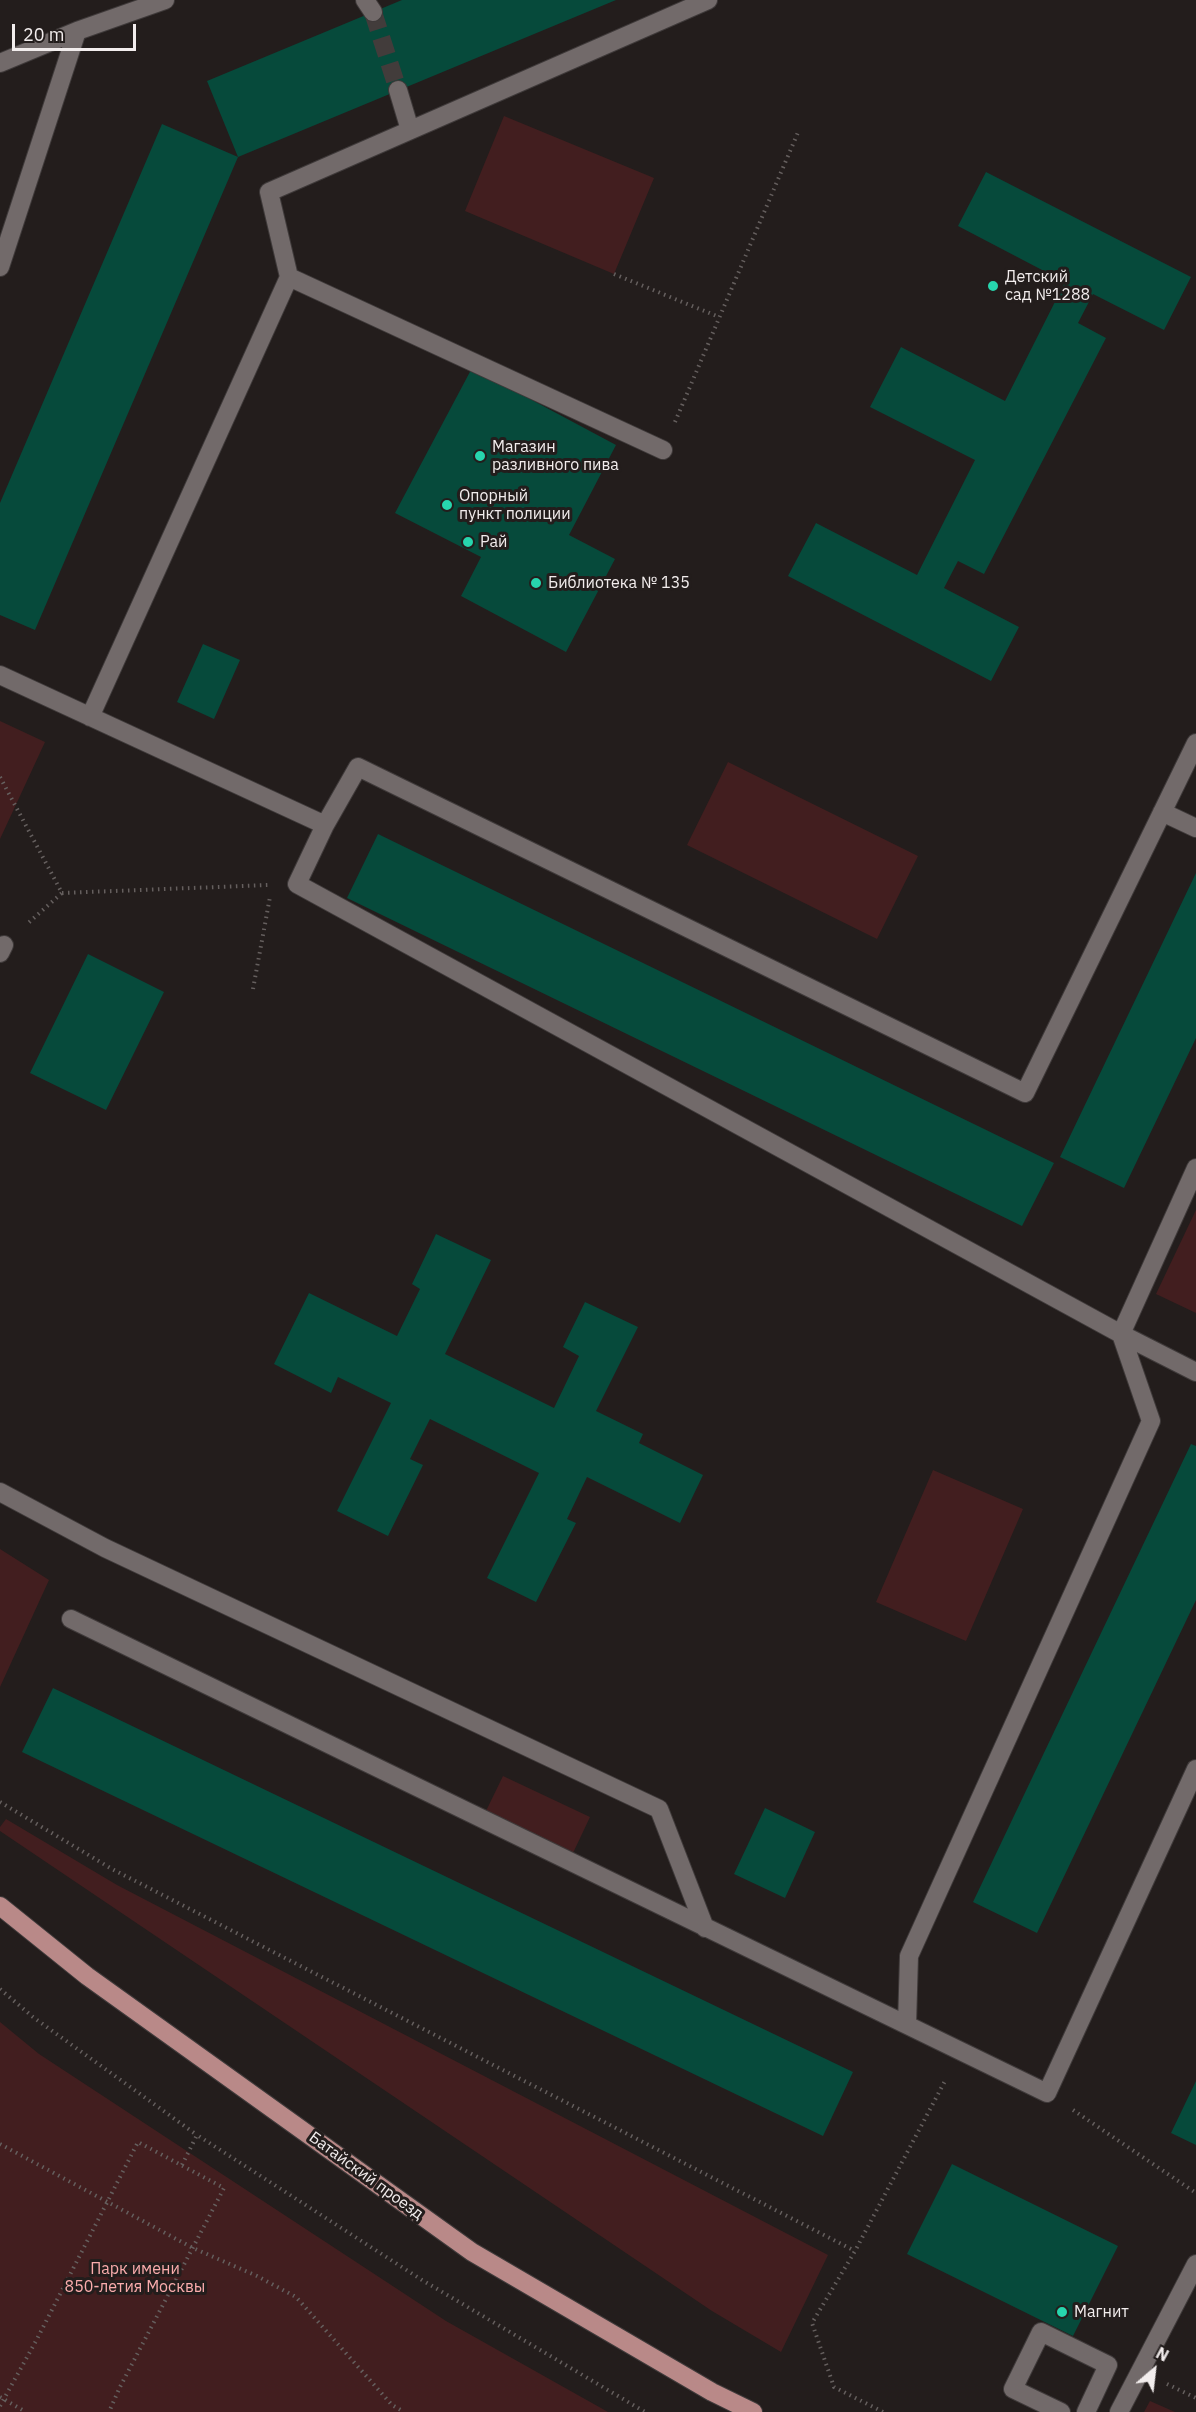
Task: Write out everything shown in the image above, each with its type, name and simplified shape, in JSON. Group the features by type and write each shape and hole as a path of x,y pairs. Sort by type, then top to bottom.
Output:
{"main road":[{"name":"Батайский проезд","path":"0,1906 87,1976 472,2252 702,2386 753,2412"}],"street":[{"path":"0,63 77,31 165,0"},
{"path":"90,717 289,277 269,192 708,0"},
{"path":"0,267 77,31"},
{"path":"398,90 410,130"},
{"path":"289,277 663,450"},
{"path":"0,675 325,825"},
{"path":"1196,743 1025,1094 358,767 325,825 297,884 1121,1334 1196,1372"},
{"path":"1162,812 1196,828"},
{"path":"907,2025 909,1956 1150,1421 1121,1334 1196,1168"},
{"path":"0,1492 105,1548 659,1809 705,1928"},
{"path":"71,1619 1047,2093 1196,1769"},
{"path":"1061,2412 1013,2389 1041,2332 1108,2365 1089,2405 1119,2412 1196,2264"}],"path":[{"path":"663,450 799,130"},
{"path":"614,274 719,317"},
{"path":"0,777 62,893"},
{"path":"2,949 62,893 272,885 253,989"},
{"path":"0,1802 112,1869 855,2251"},
{"path":"0,1989 33,2017 197,2135 422,2280 645,2412"},
{"path":"883,2412 834,2386 812,2323 855,2251 960,2051"},
{"path":"1047,2093 1196,2193"},
{"path":"182,2165 197,2135"},
{"path":"0,2406 2,2398 138,2142 224,2188 120,2387 110,2412"},
{"path":"0,2144 193,2248 257,2276 296,2297 392,2405 404,2412"},
{"path":"2,2398 26,2412"}],"green space":[{"path":"504,116 654,178 614,274 465,211"},
{"path":"0,721 45,742 0,839"},
{"path":"728,762 918,856 877,939 687,845"},
{"path":"1196,1210 1196,1313 1156,1294"},
{"path":"933,1470 1023,1509 966,1641 876,1602"},
{"path":"0,1549 49,1580 0,1687"},
{"path":"503,1776 590,1817 573,1853 486,1811"},
{"path":"6,1819 117,1885 828,2255 781,2352 712,2311 0,1831"},
{"name":"Парк имени 850-летия Москвы","path":"0,2022 39,2054 446,2321 608,2412 0,2412"},
{"path":"1150,2401 1175,2412 1144,2412"}],"building":[{"path":"402,0 616,0 238,157 207,81"},
{"path":"162,124 238,157 35,630 0,615 0,503"},
{"path":"986,172 1191,277 1164,330 1093,294 1078,323 1106,338 984,574 958,561 944,588 1019,627 991,681 788,576 816,523 917,575 975,460 870,407 901,347 1005,401 1065,282 958,226"},
{"path":"472,368 616,445 569,535 615,559 566,652 461,596 481,557 395,513"},
{"path":"203,644 240,660 214,719 177,702"},
{"path":"378,834 1054,1163 1022,1226 347,898"},
{"path":"1196,873 1196,1038 1124,1188 1060,1157"},
{"path":"88,954 164,992 106,1110 30,1073"},
{"path":"436,1234 491,1260 445,1354 554,1408 579,1356 563,1347 585,1302 638,1327 596,1411 643,1434 639,1443 703,1475 680,1523 587,1477 567,1519 576,1523 536,1602 487,1578 539,1473 430,1419 410,1459 423,1465 388,1536 337,1511 391,1403 338,1377 331,1393 274,1364 309,1293 397,1336 420,1289 412,1284"},
{"path":"1191,1444 1196,1446 1196,1600 1037,1933 973,1902"},
{"path":"53,1688 853,2072 823,2136 22,1752"},
{"path":"765,1808 815,1832 785,1898 734,1874"},
{"path":"1196,2081 1196,2145 1171,2133"},
{"path":"952,2164 1118,2246 1073,2336 907,2254"}],"tunnel":[{"path":"373,12 398,90"}],"place":[{"name":"Детский сад №1288","path":"993,286"},
{"name":"Магазин разливного пива","path":"480,456"},
{"name":"Опорный пункт полиции","path":"447,505"},
{"name":"Рай","path":"468,542"},
{"name":"Библиотека № 135","path":"536,583"},
{"name":"Магнит","path":"1062,2312"}]}
